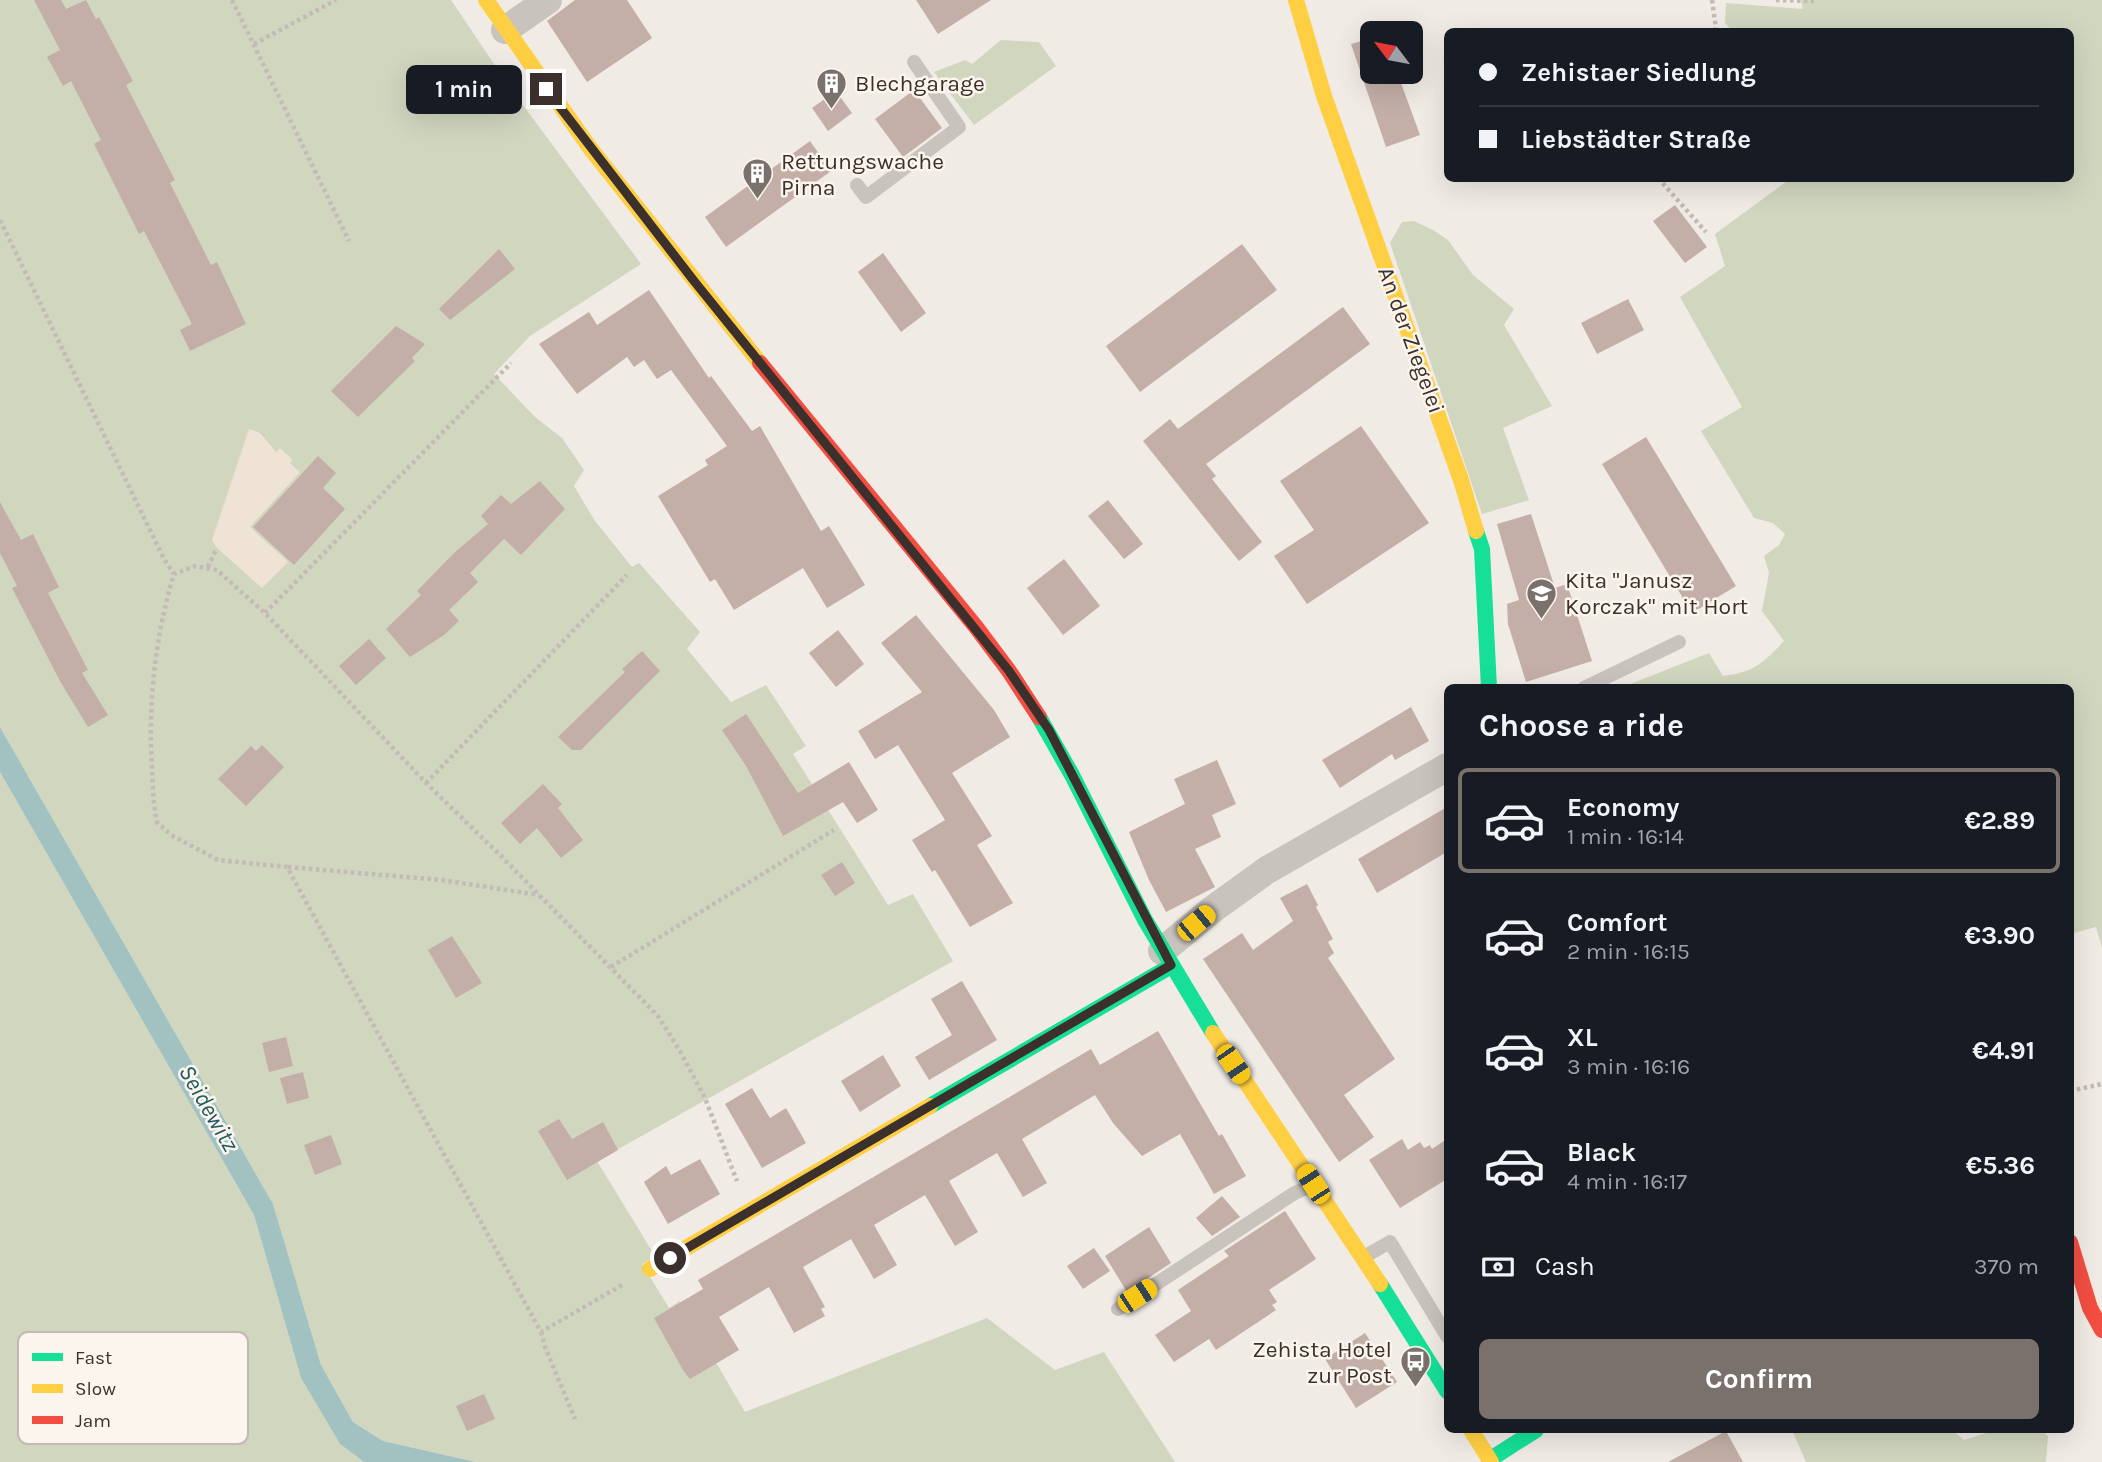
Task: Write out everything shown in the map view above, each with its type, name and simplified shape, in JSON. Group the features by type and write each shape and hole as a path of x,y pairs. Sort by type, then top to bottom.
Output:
{"main road":[{"path":"486,0 521,54 626,195 1009,671 1049,730 1167,958 1233,1064 1413,1333 1444,1385"},
{"name":"An der Ziegelei","path":"1296,0 1324,96 1461,480 1482,550 1489,684"},
{"path":"650,1269 1167,958"},
{"path":"2074,1255 2090,1308 2102,1330"},
{"path":"1473,1433 1490,1461 1532,1433"}],"street":[{"path":"505,30 548,0"},
{"path":"1167,958 1213,909 1267,870 1444,769"}],"lane":[{"path":"857,185 866,197 960,128 914,62"},
{"path":"1592,684 1679,642"},
{"path":"1118,1309 1293,1194 1313,1184"},
{"path":"1362,1258 1390,1242 1444,1331"}],"path":[{"path":"232,0 349,241"},
{"path":"254,44 336,0"},
{"path":"1712,0 1717,28"},
{"path":"1776,0 1814,1"},
{"path":"1662,182 1706,232"},
{"path":"0,220 173,574 161,616 152,699 150,739 157,822 172,835 218,860 442,880 539,895"},
{"path":"265,613 511,363"},
{"path":"208,567 217,548"},
{"path":"173,574 195,566 217,570 265,613 426,783 658,1016 705,1098 749,1211"},
{"path":"426,783 627,575"},
{"path":"611,967 834,830"},
{"path":"287,867 541,1332 575,1419"},
{"path":"2074,1090 2102,1084"},
{"path":"541,1332 650,1269"}],"green space":[{"path":"0,0 451,0 508,85 641,264 530,336 494,374 535,417 562,438 584,470 574,486 595,521 632,567 639,563 700,632 687,649 731,702 766,685 806,746 793,754 888,905 913,894 953,961 597,1161 655,1256 642,1264 669,1308 680,1301 745,1412 987,1318 1055,1370 1104,1352 1175,1462 476,1462 383,1441 353,1422 321,1365 273,1204 0,727"},
{"path":"1801,0 2102,0 2102,948 2096,927 2074,933 2074,684 1630,684 1709,653 1723,676 1743,672 1764,661 1784,641 1762,611 1769,573 1764,556 1779,545 1785,534 1773,523 1754,518 1701,431 1742,407 1680,297 1725,266 1715,234 1786,182 2074,182 2074,28 1729,28 1725,23 1726,3 1803,9"},
{"path":"1001,40 1039,42 1056,66 974,125 934,72 965,60 972,64"},
{"path":"1414,221 1448,240 1473,275 1514,309 1504,325 1552,406 1503,428 1529,500 1482,514 1390,243 1402,222"},
{"path":"0,772 254,1215 301,1378 340,1444 364,1462 0,1462"},
{"path":"1793,1433 1956,1433 1964,1440 1986,1433 2044,1433 2048,1436 2046,1462 1806,1462"}],"shaded area":[{"path":"249,429 260,433 276,452 280,448 293,460 290,463 300,472 250,527 288,562 262,588 217,548 212,540"}],"water":[{"name":"Seidewitz","path":"0,727 273,1204 321,1365 353,1422 383,1441 476,1462 364,1462 340,1444 301,1378 254,1215 0,772"}],"building":[{"path":"34,0 61,0 66,9 86,0 96,19 99,17 133,81 126,85 175,180 170,183 211,265 217,262 246,324 190,351 180,330 192,324 144,231 139,234 94,144 101,140 71,81 63,86 47,57 60,50"},
{"path":"575,0 627,0 652,38 587,82 547,21"},
{"path":"916,0 991,0 938,34"},
{"path":"1360,41 1360,70 1351,44"},
{"path":"1365,84 1401,84 1420,135 1386,147"},
{"path":"914,90 942,128 903,157 875,119"},
{"name":"Blechgarage","path":"836,91 852,113 828,131 812,108"},
{"name":"Rettungswache Pirna","path":"810,141 831,171 726,247 705,217"},
{"path":"1675,205 1707,247 1685,263 1653,221"},
{"path":"1242,244 1277,290 1140,392 1106,346"},
{"path":"499,249 515,269 450,320 439,309"},
{"path":"883,253 926,313 901,332 858,272"},
{"path":"649,290 709,378 711,376 752,431 760,426 821,531 829,526 865,585 827,608 803,568 734,610 715,579 710,582 658,496 708,465 705,460 727,446 671,370 657,379 644,360 634,367 627,357 577,394 539,344 589,312 597,325"},
{"path":"1628,299 1644,330 1597,354 1581,323"},
{"path":"1343,307 1370,344 1206,464 1216,476 1212,479 1262,542 1239,561 1143,441 1170,419 1178,429"},
{"path":"396,326 425,344 412,358 415,361 358,417 331,391"},
{"path":"1361,426 1429,523 1307,604 1274,556 1314,530 1280,481"},
{"path":"1646,437 1736,586 1692,613 1602,464"},
{"path":"318,456 336,473 323,488 345,509 294,565 253,527"},
{"path":"540,481 565,509 521,555 504,539 470,573 478,582 449,610 459,621 444,635 410,657 386,629 421,595 417,591 454,553 488,524 481,516 501,495 511,504"},
{"path":"1108,500 1143,544 1124,559 1088,516"},
{"path":"0,502 21,540 33,534 59,587 48,593 88,670 82,673 108,715 88,727 61,683 12,588 17,586 0,553"},
{"name":"Kita \"Janusz Korczak\" mit Hort","path":"1531,514 1555,588 1567,584 1592,661 1526,682 1508,624 1507,604 1519,600 1497,524"},
{"path":"1064,559 1100,606 1063,635 1027,588"},
{"path":"916,615 994,710 1010,737 952,773 992,836 977,845 1013,903 970,927 935,870 932,872 912,840 945,820 898,745 875,759 858,731 922,692 881,643"},
{"path":"838,630 864,664 836,687 809,653"},
{"path":"369,639 386,658 356,685 339,666"},
{"path":"642,651 660,671 581,750 572,750 558,737 625,672 622,669"},
{"path":"1411,707 1429,741 1395,760 1392,754 1340,788 1322,760"},
{"path":"746,714 798,793 849,762 878,810 857,823 843,802 783,836 746,766 722,730"},
{"path":"262,745 284,767 246,806 218,779 251,746 256,751"},
{"path":"1217,760 1236,804 1212,815 1221,837 1195,849 1215,887 1166,912 1129,832 1185,804 1174,779"},
{"path":"543,784 562,804 558,808 583,840 561,858 537,828 520,844 501,823"},
{"path":"1444,809 1444,854 1377,893 1358,859"},
{"path":"842,862 855,883 835,896 821,875"},
{"path":"1307,884 1333,939 1328,942 1334,953 1328,958 1395,1059 1344,1095 1374,1137 1339,1162 1203,959 1242,933 1253,950 1293,921 1280,898"},
{"path":"452,936 482,983 456,998 428,950"},
{"path":"962,981 997,1040 929,1080 915,1057 952,1035 931,999"},
{"path":"1158,1031 1219,1136 1222,1134 1246,1176 1214,1194 1180,1134 1142,1156 1113,1123 1095,1095 1022,1139 1047,1183 1023,1197 997,1153 949,1181 978,1232 955,1246 925,1195 874,1225 897,1265 874,1279 851,1239 803,1267 825,1307 821,1309 825,1316 794,1333 769,1287 719,1317 739,1350 690,1379 683,1370 654,1318 703,1289 698,1280 1091,1049 1100,1065"},
{"path":"286,1037 293,1066 269,1072 262,1043"},
{"path":"883,1055 901,1086 860,1112 841,1081"},
{"path":"303,1072 309,1098 287,1104 280,1078"},
{"path":"752,1088 770,1118 786,1108 806,1143 762,1168 725,1104"},
{"path":"559,1119 572,1139 603,1122 618,1150 567,1180 538,1131"},
{"path":"331,1135 342,1164 315,1175 304,1145"},
{"path":"1402,1139 1408,1150 1420,1142 1424,1148 1430,1145 1432,1149 1444,1141 1444,1181 1400,1208 1369,1160"},
{"path":"700,1159 720,1194 668,1224 644,1182 666,1166 671,1175"},
{"path":"1222,1196 1240,1217 1212,1236 1196,1218"},
{"path":"1285,1211 1316,1259 1269,1290 1277,1302 1272,1305 1276,1310 1216,1350 1209,1339 1174,1362 1155,1335 1191,1311 1178,1290 1229,1256 1224,1251"},
{"path":"1149,1227 1171,1263 1127,1292 1105,1256"},
{"path":"1094,1248 1110,1271 1083,1289 1067,1266"},
{"path":"1365,1333 1397,1382 1356,1408 1325,1359"},
{"path":"484,1394 495,1419 467,1431 456,1406"},
{"path":"1722,1433 1727,1433 1743,1462 1668,1462"}],"traffic: fast":[{"path":"1476,531 1482,549 1489,684"},
{"path":"1039,717 1072,775 1145,920 1213,1033"},
{"path":"930,1106 1171,966"},
{"path":"1380,1284 1444,1386"},
{"path":"1489,1460 1531,1433"}],"traffic: slow":[{"path":"486,0 590,148 760,363"},
{"path":"1296,0 1324,96 1461,480 1476,531"},
{"path":"1213,1033 1380,1284"},
{"path":"650,1269 930,1106"},
{"path":"1473,1433 1491,1462"}],"traffic: jam":[{"path":"760,363 976,627 1039,717"},
{"path":"2074,1255 2090,1308 2102,1330"}],"place":[{"name":"Blechgarage","path":"832,110"},
{"name":"Rettungswache Pirna","path":"758,201"},
{"name":"Kita \"Janusz Korczak\" mit Hort","path":"1542,620"},
{"name":"Zehista Hotel zur Post","path":"1415,1389"}],"route":[{"path":"546,89 694,281 1009,671 1049,730 1171,965 670,1258"}]}
